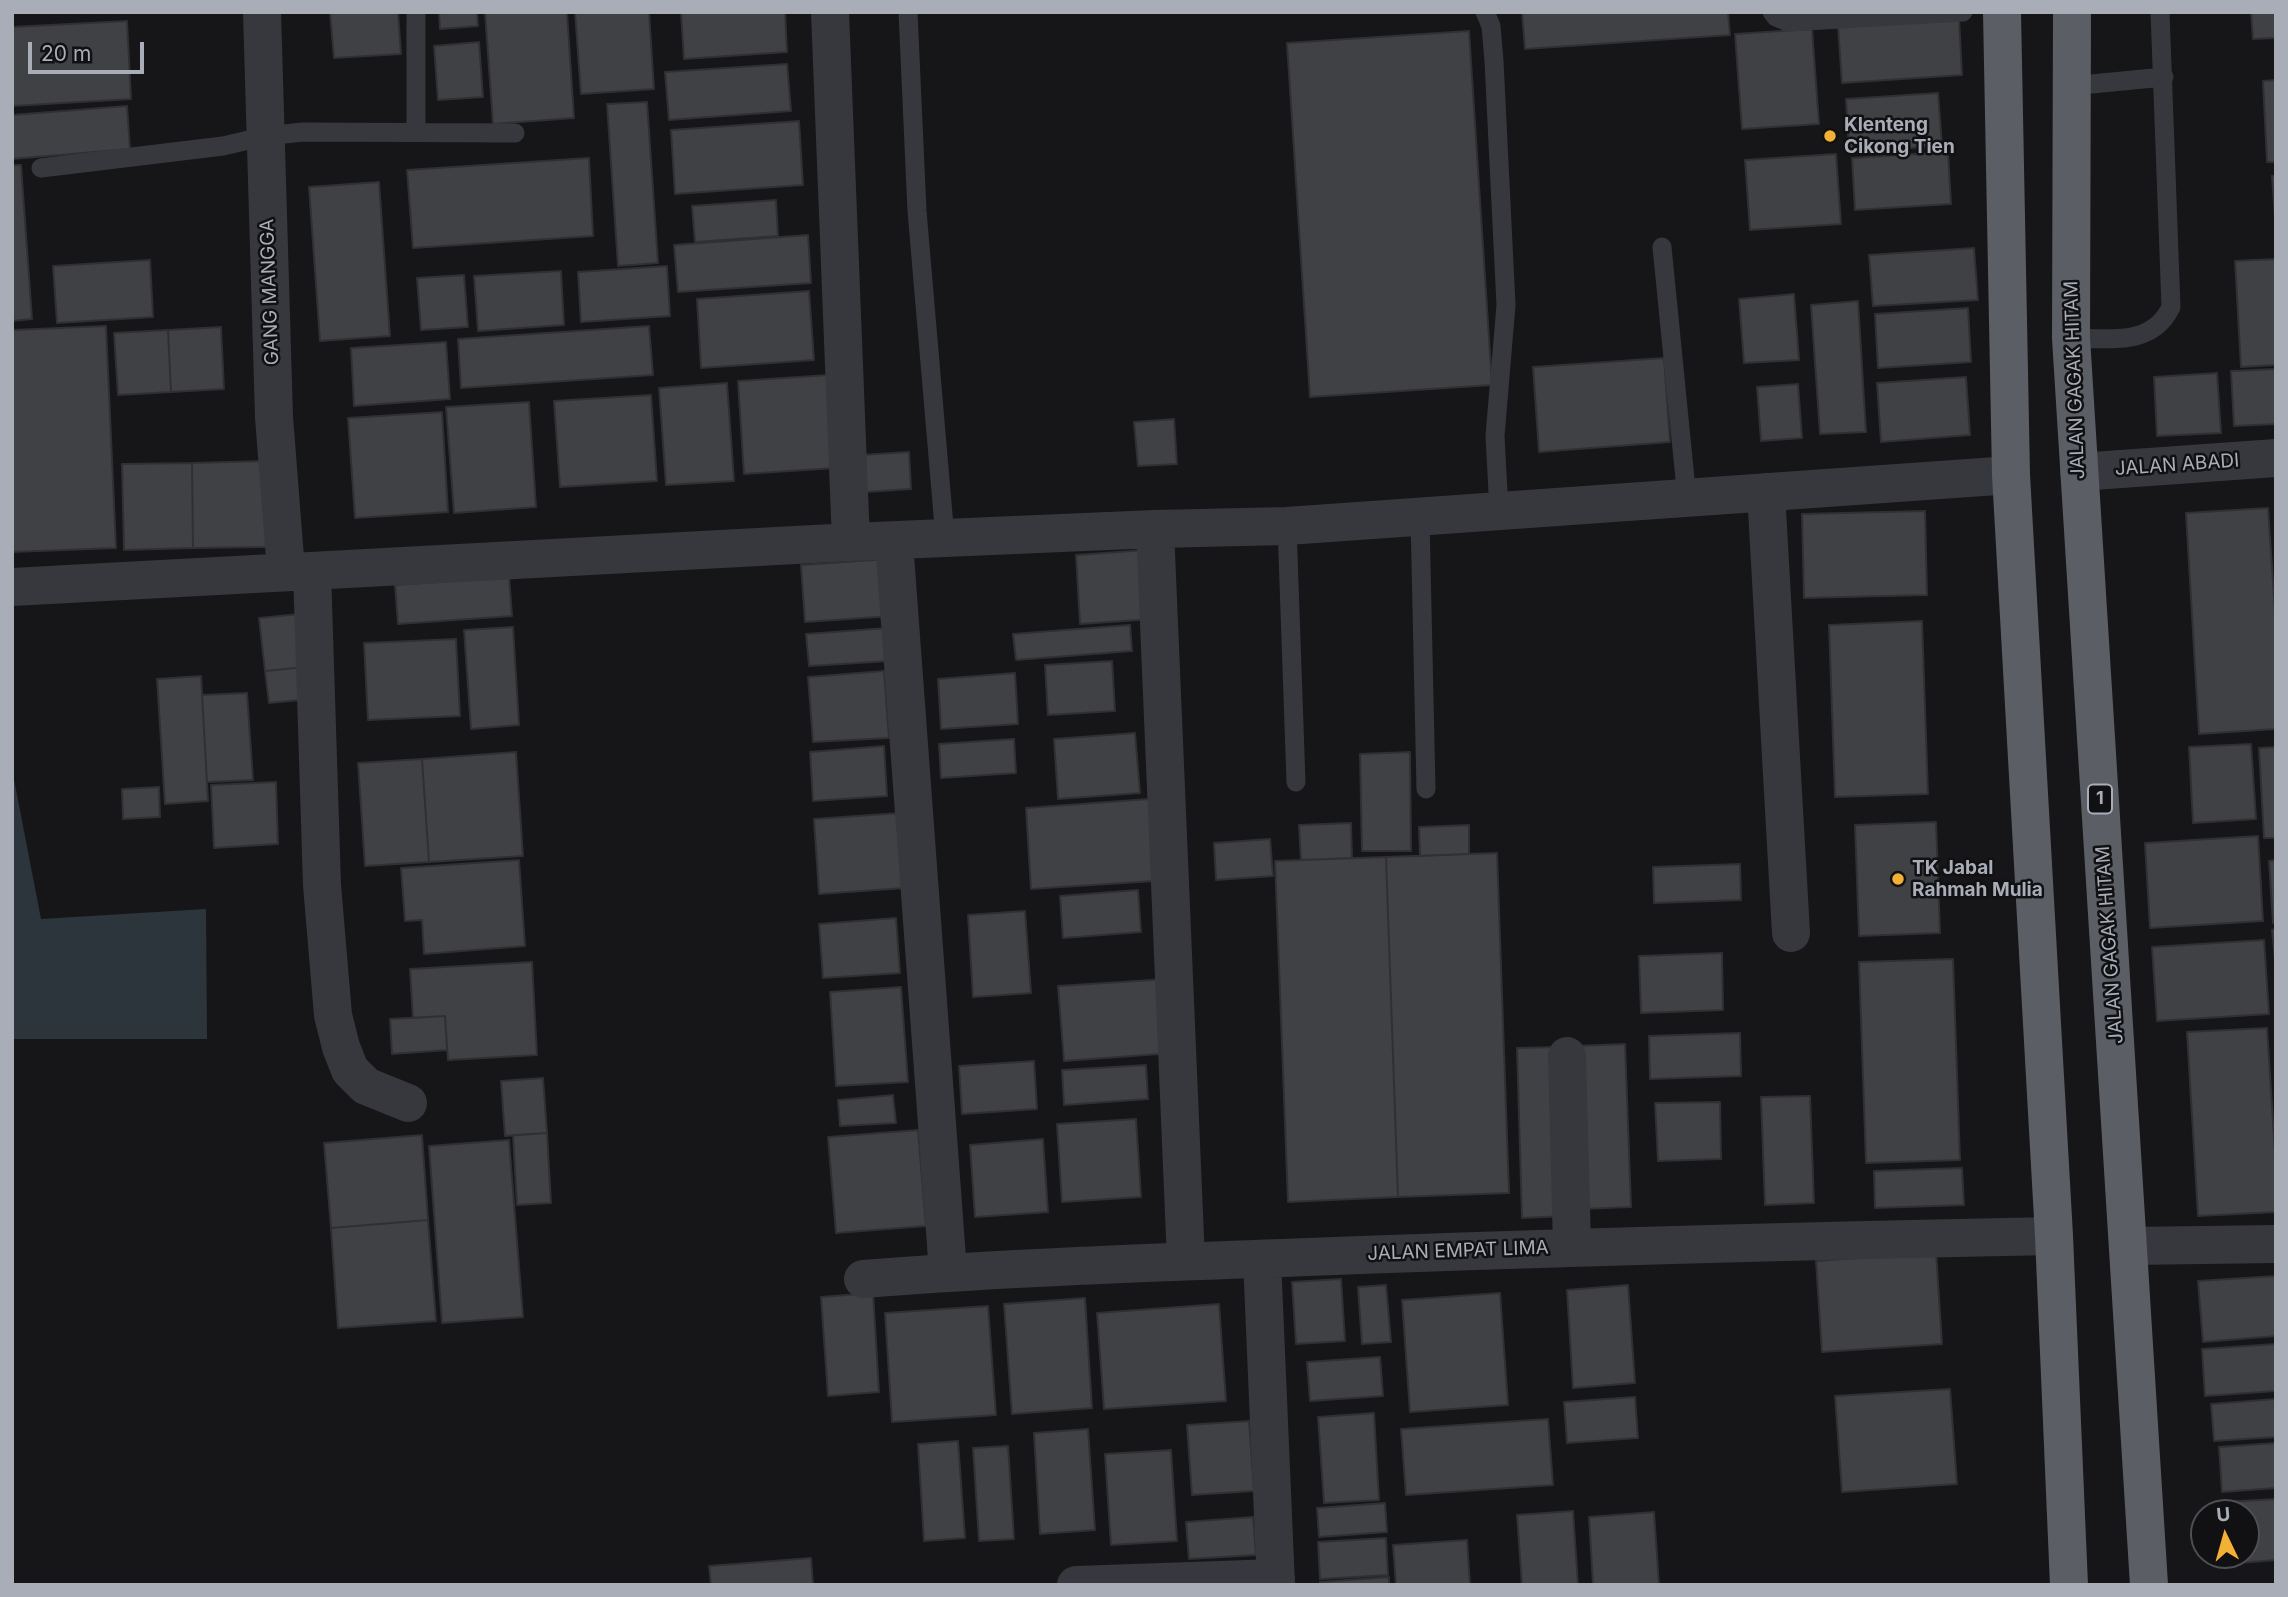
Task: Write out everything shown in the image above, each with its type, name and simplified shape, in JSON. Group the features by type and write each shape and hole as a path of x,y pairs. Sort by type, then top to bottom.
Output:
{"highway":[{"path":"2002,12 2011,475 2054,1236 2069,1585"},
{"name":"JALAN GAGAK HITAM","path":"2072,12 2071,338 2149,1585"}],"street":[{"name":"GANG MANGGA","path":"262,12 274,416 299,571 334,1015 341,1047 350,1070 366,1086 408,1103"},
{"path":"830,12 851,542"},
{"name":"JALAN ABADI","path":"2079,472 2276,458"},
{"path":"12,587 851,542 1155,528 1287,526 2011,475"},
{"path":"1766,492 1791,933"},
{"path":"1155,528 1186,1261"},
{"path":"894,542 948,1272"},
{"path":"1567,1056 1572,1246"},
{"name":"JALAN EMPAT LIMA","path":"863,1279 948,1272 1572,1246 2054,1236"},
{"path":"2129,1246 2276,1244"},
{"path":"1076,1585 1276,1581 1262,1259"}],"lane":[{"path":"416,12 416,131"},
{"path":"908,12 917,211 946,538"},
{"path":"1485,12 1491,26 1494,61 1506,305 1495,436 1499,511"},
{"path":"1772,12 1776,17 1788,22 1963,12"},
{"path":"2071,338 2126,338 2141,335 2165,319 2171,307 2160,12"},
{"path":"2071,86 2164,77"},
{"path":"41,168 223,146 266,136 303,132 515,132"},
{"path":"1662,247 1687,499"},
{"path":"1420,518 1426,789"},
{"path":"1287,526 1296,782"}],"shaded area":[{"path":"12,769 41,919 206,909 207,1039 12,1039"}],"building":[{"path":"330,12 398,12 401,54 334,58"},
{"path":"439,12 477,12 478,26 440,29"},
{"path":"485,12 567,12 574,118 493,124"},
{"path":"575,12 649,12 654,89 581,94"},
{"path":"681,12 785,12 787,52 684,59"},
{"path":"1522,12 1728,12 1730,35 1525,49"},
{"path":"2251,12 2276,12 2276,38 2253,39"},
{"path":"1959,17 1962,75 1842,83 1838,26"},
{"path":"127,21 131,99 12,106 12,27"},
{"path":"1812,29 1819,124 1742,129 1735,34"},
{"path":"1469,31 1492,385 1310,397 1287,43"},
{"path":"479,42 483,97 438,100 434,46"},
{"path":"787,64 791,111 669,120 665,72"},
{"path":"2276,80 2276,162 2267,162 2263,81"},
{"path":"1938,93 1942,146 1849,152 1846,99"},
{"path":"647,102 658,263 618,266 607,104"},
{"path":"127,106 130,149 12,159 12,115"},
{"path":"799,121 803,185 675,194 671,130"},
{"path":"1948,152 1951,204 1855,210 1852,158"},
{"path":"1836,154 1841,224 1750,230 1745,160"},
{"path":"589,158 593,236 413,248 407,170"},
{"path":"12,165 21,165 32,319 12,321"},
{"path":"2272,176 2276,176 2276,231"},
{"path":"379,182 390,336 320,341 309,187"},
{"path":"776,200 778,236 695,242 692,206"},
{"path":"808,235 811,283 678,292 674,245"},
{"path":"1974,248 1978,300 1873,306 1869,255"},
{"path":"2276,259 2276,365 2241,367 2235,261"},
{"path":"150,260 153,317 57,323 53,266"},
{"path":"667,266 670,316 581,322 578,272"},
{"path":"561,271 564,325 478,331 474,276"},
{"path":"464,275 468,327 421,330 417,278"},
{"path":"809,291 814,360 701,368 697,299"},
{"path":"1794,294 1799,360 1744,363 1739,299"},
{"path":"1858,301 1866,432 1820,434 1811,305"},
{"path":"1968,308 1971,362 1878,368 1875,314"},
{"path":"106,326 116,548 12,552 12,330"},
{"path":"649,326 653,375 461,388 458,339"},
{"path":"221,327 224,389 171,392 168,330"},
{"path":"168,330 171,392 118,395 114,333"},
{"path":"446,342 450,399 354,406 351,348"},
{"path":"1664,358 1670,442 1539,452 1533,367"},
{"path":"2276,369 2276,424 2234,426 2231,371"},
{"path":"2217,373 2221,433 2157,436 2154,377"},
{"path":"829,375 835,468 744,474 738,381"},
{"path":"1966,377 1970,435 1881,442 1877,383"},
{"path":"727,383 734,481 666,485 659,388"},
{"path":"1798,384 1802,438 1761,441 1757,387"},
{"path":"651,395 657,481 560,487 554,401"},
{"path":"529,402 536,507 454,513 446,407"},
{"path":"442,412 448,512 355,518 348,418"},
{"path":"1174,419 1177,464 1138,466 1134,422"},
{"path":"909,452 911,489 865,492 862,455"},
{"path":"265,461 266,547 193,548 192,463"},
{"path":"192,463 193,548 124,550 122,464"},
{"path":"2268,508 2276,627 2276,729 2199,734 2186,513"},
{"path":"1925,511 1927,595 1804,598 1802,514"},
{"path":"1147,550 1152,619 1080,624 1076,555"},
{"path":"887,559 891,616 805,622 801,565"},
{"path":"509,577 512,616 398,624 395,585"},
{"path":"300,614 306,667 265,671 259,618"},
{"path":"1922,621 1928,794 1835,797 1829,625"},
{"path":"1130,625 1132,651 1016,660 1013,634"},
{"path":"513,627 519,725 471,729 464,630"},
{"path":"888,628 890,661 809,666 806,634"},
{"path":"456,639 460,716 368,720 364,643"},
{"path":"1112,661 1115,711 1048,715 1045,665"},
{"path":"306,667 310,699 269,703 265,671"},
{"path":"884,671 889,738 813,742 808,677"},
{"path":"1015,673 1018,724 941,729 938,679"},
{"path":"201,676 208,801 165,804 157,679"},
{"path":"247,693 253,780 207,782 202,695"},
{"path":"1135,733 1140,793 1058,799 1054,739"},
{"path":"1014,739 1016,773 941,778 939,744"},
{"path":"2251,744 2256,819 2193,823 2189,747"},
{"path":"884,746 887,796 813,801 810,752"},
{"path":"2276,747 2276,838 2264,838 2259,748"},
{"path":"516,752 523,856 429,862 422,759"},
{"path":"1410,752 1411,851 1362,851 1360,754"},
{"path":"422,759 429,862 365,866 358,763"},
{"path":"276,782 278,844 214,848 211,785"},
{"path":"159,787 160,817 123,819 122,789"},
{"path":"1149,799 1154,881 1031,889 1026,808"},
{"path":"900,813 905,888 819,894 814,819"},
{"name":"TK Jabal Rahmah Mulia","path":"1936,822 1940,933 1859,936 1855,825"},
{"path":"1351,823 1352,858 1301,860 1299,825"},
{"path":"1469,825 1469,854 1420,856 1419,827"},
{"path":"2258,836 2263,921 2150,928 2145,843"},
{"path":"1270,839 1273,876 1216,880 1214,843"},
{"path":"1497,853 1509,1193 1398,1197 1386,857"},
{"path":"1386,857 1398,1197 1288,1202 1275,861"},
{"path":"519,860 525,946 424,954 422,920 405,921 401,868"},
{"path":"2276,860 2276,922 2273,923 2269,861"},
{"path":"1740,864 1741,900 1654,903 1653,867"},
{"path":"1138,890 1141,932 1063,938 1060,896"},
{"path":"1025,911 1031,993 973,997 968,915"},
{"path":"896,918 900,973 823,978 819,924"},
{"path":"2276,929 2276,970 2272,930"},
{"path":"2264,940 2269,1014 2157,1021 2152,947"},
{"path":"1722,953 1723,1010 1641,1013 1639,956"},
{"path":"1953,959 1960,1160 1866,1163 1859,962"},
{"path":"532,962 537,1055 448,1060 445,1016 413,1018 410,969"},
{"path":"1168,979 1173,1053 1064,1061 1058,986"},
{"path":"901,987 908,1082 836,1086 830,992"},
{"path":"445,1016 447,1050 392,1054 390,1019"},
{"path":"2267,1028 2276,1212 2198,1216 2187,1032"},
{"path":"1740,1033 1741,1076 1650,1079 1649,1036"},
{"path":"1625,1044 1631,1207 1582,1209 1576,1046"},
{"path":"1559,1047 1566,1216 1522,1218 1517,1048"},
{"path":"1034,1061 1037,1109 962,1114 959,1066"},
{"path":"1146,1065 1148,1099 1064,1105 1062,1070"},
{"path":"543,1078 547,1133 505,1136 501,1081"},
{"path":"893,1095 896,1123 840,1126 838,1100"},
{"path":"1810,1096 1814,1203 1765,1205 1761,1097"},
{"path":"1720,1102 1721,1159 1658,1161 1655,1103"},
{"path":"1136,1119 1141,1197 1062,1202 1057,1124"},
{"path":"918,1130 926,1226 836,1233 828,1137"},
{"path":"547,1133 551,1203 517,1205 513,1135"},
{"path":"422,1135 428,1220 331,1228 324,1143"},
{"path":"1043,1139 1048,1212 975,1217 970,1145"},
{"path":"509,1140 523,1317 442,1323 429,1146"},
{"path":"1962,1168 1964,1205 1875,1208 1874,1171"},
{"path":"428,1220 436,1321 338,1328 331,1228"},
{"path":"1936,1252 1942,1344 1822,1352 1816,1261"},
{"path":"2276,1276 2276,1336 2203,1342 2198,1281"},
{"path":"1341,1279 1345,1341 1296,1344 1292,1282"},
{"path":"1386,1285 1391,1342 1362,1344 1358,1287"},
{"path":"1628,1285 1635,1383 1573,1388 1567,1290"},
{"path":"873,1293 879,1392 828,1396 821,1297"},
{"path":"1500,1293 1508,1405 1410,1412 1402,1300"},
{"path":"1085,1298 1092,1408 1012,1414 1004,1304"},
{"path":"1219,1304 1226,1401 1104,1409 1097,1313"},
{"path":"988,1306 996,1415 892,1422 885,1313"},
{"path":"2276,1344 2276,1391 2205,1396 2202,1349"},
{"path":"1380,1357 1383,1396 1310,1401 1307,1362"},
{"path":"1950,1389 1957,1484 1842,1492 1835,1396"},
{"path":"1635,1397 1638,1438 1567,1443 1564,1402"},
{"path":"2276,1399 2276,1437 2214,1441 2211,1404"},
{"path":"1374,1413 1379,1500 1324,1503 1318,1417"},
{"path":"1548,1419 1553,1485 1406,1495 1401,1429"},
{"path":"1249,1421 1254,1491 1192,1495 1187,1425"},
{"path":"1088,1429 1095,1530 1040,1534 1034,1433"},
{"path":"958,1441 965,1538 924,1541 918,1444"},
{"path":"2276,1443 2276,1488 2222,1492 2219,1447"},
{"path":"1008,1446 1014,1539 979,1541 973,1448"},
{"path":"1171,1450 1177,1541 1111,1545 1105,1454"},
{"path":"2276,1499 2276,1560 2260,1561 2260,1500"},
{"path":"1385,1503 1387,1532 1319,1537 1317,1508"},
{"path":"1573,1511 1578,1585 1522,1585 1517,1515"},
{"path":"1654,1512 1659,1585 1593,1585 1589,1517"},
{"path":"1253,1517 1256,1555 1189,1559 1186,1522"},
{"path":"1386,1538 1388,1575 1320,1579 1318,1542"},
{"path":"1467,1540 1470,1585 1396,1585 1393,1545"},
{"path":"811,1558 813,1585 711,1585 709,1566"},
{"path":"1389,1577 1389,1585 1320,1585 1320,1582"}],"place":[{"name":"Klenteng Cikong Tien","path":"1830,136"},
{"name":"TK Jabal Rahmah Mulia","path":"1898,879"}]}
